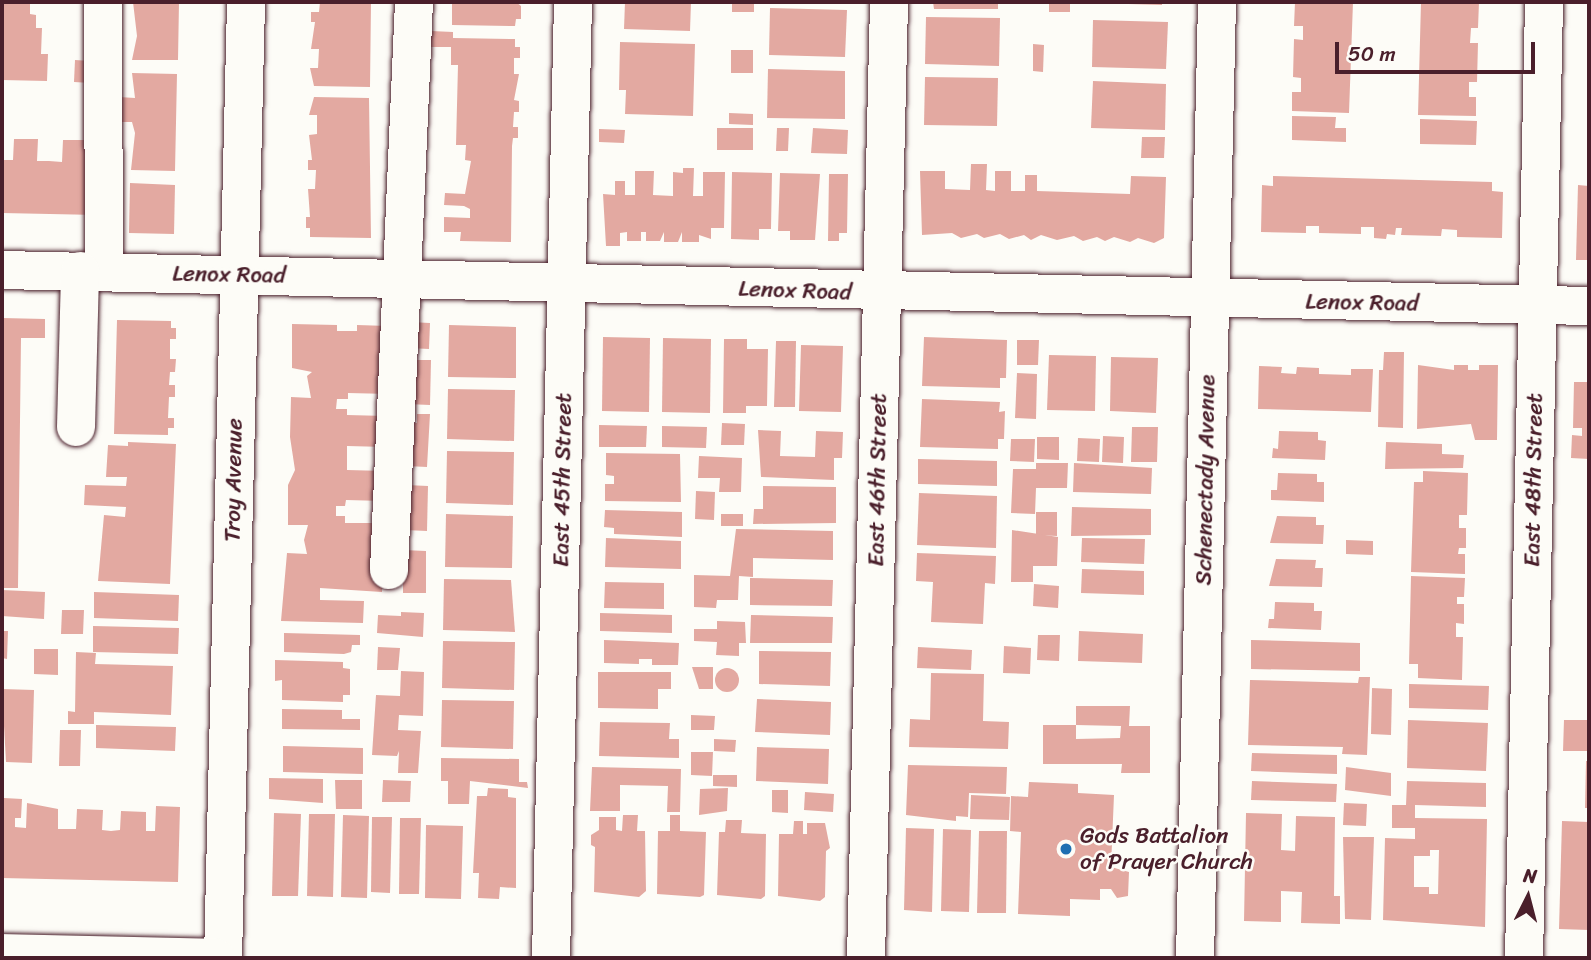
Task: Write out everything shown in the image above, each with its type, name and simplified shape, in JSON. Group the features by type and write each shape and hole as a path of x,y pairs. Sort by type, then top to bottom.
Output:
{"main road":[{"path":"76,427 92,272 103,2"},
{"name":"Troy Avenue","path":"223,958 246,2"},
{"path":"389,570 398,320 405,279 414,2"},
{"name":"East 45th Street","path":"551,958 573,2"},
{"name":"East 46th Street","path":"866,958 889,2"},
{"name":"Schenectady Avenue","path":"1195,958 1217,2"},
{"name":"East 48th Street","path":"1524,958 1544,2"},
{"name":"Lenox Road","path":"2,270 568,283 883,294 1589,306"},
{"path":"2,953 216,958"}],"building":[{"path":"2,2 30,2 30,14 36,15 36,28 42,28 41,54 48,54 47,81 2,80"},
{"path":"133,2 179,2 178,60 132,60 137,36"},
{"path":"320,2 371,2 370,87 314,86 310,68 318,68 319,49 311,49 315,22 311,22 311,12 319,12"},
{"path":"452,2 516,2 521,6 521,19 516,19 515,26 452,25"},
{"path":"625,2 691,2 690,31 624,29"},
{"path":"732,2 754,2 754,12 732,12"},
{"path":"933,2 998,2 998,9 934,9"},
{"path":"1049,2 1070,2 1070,12 1049,12"},
{"path":"1162,2 1162,5 1128,4"},
{"path":"1295,2 1353,2 1349,113 1292,111 1292,92 1301,92 1301,78 1293,77 1294,39 1303,40 1303,26 1294,26"},
{"path":"1421,2 1479,2 1478,28 1471,28 1470,43 1478,43 1477,82 1469,82 1469,97 1476,97 1476,116 1418,115"},
{"path":"770,8 847,10 845,57 769,55"},
{"path":"926,17 1000,18 999,66 925,64"},
{"path":"1093,20 1168,22 1166,69 1092,67"},
{"path":"431,31 453,32 453,38 515,39 515,47 520,47 520,58 514,58 514,74 519,74 514,100 519,101 519,112 514,112 513,127 518,127 518,138 513,138 512,146 511,242 460,241 461,232 444,232 444,217 470,218 470,209 464,206 444,205 445,193 465,194 471,161 465,160 466,145 456,145 458,65 451,65 451,47 431,47"},
{"path":"620,42 695,44 693,116 625,114 626,90 619,90"},
{"path":"1033,44 1044,45 1043,72 1033,71"},
{"path":"731,50 753,50 753,73 731,73"},
{"path":"75,60 91,61 91,83 74,82"},
{"path":"768,69 845,71 845,119 767,118"},
{"path":"132,73 177,74 175,171 131,170 135,133 132,122 118,122 119,97 135,98"},
{"path":"925,77 998,78 997,126 924,125"},
{"path":"1093,81 1166,84 1165,130 1091,128"},
{"path":"314,97 369,98 371,238 310,237 310,228 306,228 306,217 310,217 308,189 315,189 316,170 308,170 308,160 312,160 309,135 317,134 317,115 309,115"},
{"path":"729,113 753,114 753,125 729,124"},
{"path":"1292,116 1336,117 1335,128 1346,128 1346,142 1292,140"},
{"path":"1420,119 1477,121 1476,145 1420,144"},
{"path":"717,128 753,128 753,150 717,150"},
{"path":"777,128 789,128 788,151 776,151"},
{"path":"813,128 848,130 847,154 811,153"},
{"path":"599,129 625,130 624,143 599,142"},
{"path":"1142,137 1165,137 1164,158 1141,158"},
{"path":"14,139 38,139 37,161 62,162 63,140 87,140 98,215 2,213 2,160 13,160"},
{"path":"971,164 987,164 986,190 995,191 995,171 1011,171 1011,191 1025,191 1025,175 1037,175 1037,191 1130,194 1131,176 1166,177 1164,238 1154,243 1138,238 1130,242 1114,237 1105,241 1097,237 1083,241 1074,236 1057,240 1041,235 1031,240 1024,235 1009,239 1000,234 984,238 977,234 961,238 952,233 922,235 920,171 945,171 945,189 970,190"},
{"path":"683,168 694,168 693,196 703,196 703,172 725,172 724,228 711,228 711,239 699,235 699,242 682,242 682,232 678,242 664,242 664,232 660,241 646,241 646,232 641,232 641,241 627,241 627,232 620,233 620,246 606,246 603,194 615,195 615,181 625,181 625,195 635,195 635,171 654,171 653,195 673,196 673,172 683,173"},
{"path":"732,172 772,173 771,229 759,229 759,240 731,239"},
{"path":"780,173 820,174 815,240 790,240 790,231 778,231"},
{"path":"829,174 848,174 847,233 839,233 839,241 828,241"},
{"path":"1273,176 1492,182 1492,191 1503,192 1502,238 1457,237 1457,230 1442,229 1441,236 1401,235 1402,228 1396,228 1395,235 1387,234 1386,239 1374,238 1374,227 1361,227 1361,234 1319,233 1319,226 1306,226 1306,233 1261,232 1262,185 1273,186"},
{"path":"130,183 175,185 174,234 129,233"},
{"path":"1578,185 1589,186 1589,260 1576,260"},
{"path":"2,318 45,319 45,338 21,338 18,588 2,588"},
{"path":"117,320 171,321 171,328 176,328 176,339 170,339 170,359 176,359 175,372 170,372 169,385 175,385 175,397 169,397 168,418 174,418 174,428 168,428 168,435 114,434"},
{"path":"409,322 430,323 429,349 409,348"},
{"path":"292,324 337,325 337,331 357,331 357,325 388,326 390,394 348,393 348,399 337,399 336,409 347,409 347,415 386,416 386,447 347,446 347,470 385,471 384,501 346,500 345,506 336,506 336,516 345,516 345,523 384,523 382,592 320,588 320,600 364,601 363,623 281,621 287,553 307,554 304,540 308,525 288,525 288,485 295,470 290,437 291,397 311,398 307,376 312,372 292,368"},
{"path":"449,325 516,327 516,378 448,377"},
{"path":"603,337 650,338 649,412 602,411"},
{"path":"924,337 1007,340 1006,378 1000,378 1000,388 922,386"},
{"path":"663,338 711,339 710,413 662,412"},
{"path":"724,339 747,339 747,349 768,349 767,406 746,406 746,413 723,413"},
{"path":"1017,340 1039,340 1038,365 1017,365"},
{"path":"776,341 796,341 795,407 774,407"},
{"path":"801,345 843,346 841,412 799,411"},
{"path":"1384,352 1404,352 1403,428 1378,427 1379,370 1383,370"},
{"path":"1049,355 1096,356 1095,411 1047,410"},
{"path":"1111,357 1158,358 1156,413 1110,411"},
{"path":"409,360 431,360 430,405 407,404"},
{"path":"1418,365 1454,370 1454,365 1468,365 1468,370 1479,370 1479,365 1498,365 1497,440 1475,440 1471,424 1417,429"},
{"path":"1259,366 1282,367 1281,373 1296,374 1297,367 1319,368 1319,374 1351,375 1351,369 1373,369 1371,412 1258,409"},
{"path":"1017,373 1037,374 1036,419 1015,418"},
{"path":"1574,382 1589,382 1589,459 1571,458 1572,435 1582,436 1582,428 1573,428"},
{"path":"448,389 515,390 514,441 447,439"},
{"path":"922,399 1000,402 999,412 1005,411 1004,439 998,439 998,449 920,447"},
{"path":"417,414 430,414 427,467 406,466 408,422 417,423"},
{"path":"722,423 745,424 744,445 721,445"},
{"path":"599,425 647,426 646,447 599,447"},
{"path":"662,426 707,427 706,448 662,447"},
{"path":"1132,427 1158,427 1157,462 1131,462"},
{"path":"758,430 781,431 780,456 815,457 816,431 843,432 842,458 834,458 834,480 761,477"},
{"path":"1279,431 1318,432 1318,440 1326,441 1325,460 1272,458 1273,448 1278,449"},
{"path":"1103,436 1124,437 1123,463 1102,462"},
{"path":"1037,437 1059,437 1059,460 1037,459"},
{"path":"1078,438 1100,439 1099,462 1077,461"},
{"path":"1011,439 1035,439 1034,462 1010,461"},
{"path":"128,442 176,444 170,584 98,581 104,515 125,517 126,507 84,505 85,485 126,486 127,477 106,477 108,445 128,446"},
{"path":"1386,442 1442,444 1442,454 1464,455 1463,468 1385,469"},
{"path":"447,451 514,452 513,505 446,503"},
{"path":"606,453 680,454 681,502 605,501 605,484 614,484 614,476 606,475"},
{"path":"699,456 742,458 741,492 719,492 720,478 698,478"},
{"path":"918,459 997,461 997,486 918,484"},
{"path":"1036,463 1068,463 1067,488 1036,488 1035,514 1011,513 1013,469 1036,469"},
{"path":"1074,463 1152,468 1151,494 1073,492"},
{"path":"1423,471 1468,473 1467,515 1459,515 1459,528 1466,528 1466,548 1459,548 1458,554 1465,554 1465,574 1411,572 1414,482 1423,482"},
{"path":"1278,473 1317,474 1317,482 1324,482 1324,502 1271,500 1271,490 1277,490"},
{"path":"406,485 428,486 427,531 405,530"},
{"path":"763,486 836,487 836,523 753,524 754,509 763,509"},
{"path":"696,491 715,492 714,520 695,519"},
{"path":"919,493 997,496 996,548 917,545"},
{"path":"1072,507 1151,509 1151,535 1071,536"},
{"path":"605,510 682,512 682,537 614,534 614,528 604,527"},
{"path":"1036,512 1057,512 1057,536 1036,535"},
{"path":"446,514 513,516 512,568 445,567"},
{"path":"721,514 743,514 743,526 721,526"},
{"path":"1277,516 1316,517 1316,525 1324,525 1323,544 1270,543"},
{"path":"736,529 833,531 833,560 753,558 753,577 739,576 738,600 717,600 716,608 694,607 694,575 730,576"},
{"path":"1012,530 1058,537 1057,566 1033,566 1033,582 1011,582"},
{"path":"606,538 681,541 681,569 605,567"},
{"path":"1082,538 1145,539 1144,564 1081,562"},
{"path":"1346,540 1373,541 1373,555 1346,554"},
{"path":"403,550 426,551 426,593 403,593"},
{"path":"917,553 996,556 995,584 985,583 983,624 931,622 933,582 916,581"},
{"path":"1276,559 1316,560 1315,568 1323,568 1322,587 1269,586"},
{"path":"1082,569 1144,571 1144,595 1081,593"},
{"path":"1411,576 1465,578 1464,597 1457,597 1457,604 1464,604 1464,624 1456,623 1456,637 1463,637 1462,680 1418,678 1418,664 1409,664"},
{"path":"750,578 833,580 832,606 750,605"},
{"path":"444,579 511,580 515,632 443,630"},
{"path":"605,582 664,583 664,609 604,608"},
{"path":"1034,584 1059,586 1058,608 1033,606"},
{"path":"2,590 45,592 44,619 2,616"},
{"path":"94,592 179,595 178,621 94,618"},
{"path":"1275,602 1314,603 1314,611 1322,611 1321,630 1268,628 1269,619 1274,619"},
{"path":"62,610 84,610 83,634 61,634"},
{"path":"401,612 424,613 423,637 377,633 378,615 401,616"},
{"path":"600,613 672,615 672,633 600,631"},
{"path":"751,615 833,617 832,643 750,643"},
{"path":"717,621 745,622 746,643 739,643 739,656 716,655 717,642 694,641 694,629 717,629"},
{"path":"93,626 179,628 178,654 93,652"},
{"path":"2,631 8,631 7,659 2,658"},
{"path":"1079,631 1143,634 1142,663 1078,661"},
{"path":"284,633 360,635 360,645 352,645 351,652 344,654 284,652"},
{"path":"1038,635 1060,635 1059,661 1037,660"},
{"path":"604,640 679,643 678,665 652,665 652,659 639,659 639,664 604,663"},
{"path":"1251,640 1360,643 1360,671 1251,669"},
{"path":"443,641 515,642 514,690 442,688"},
{"path":"1004,646 1031,648 1030,674 1003,673"},
{"path":"378,647 400,648 398,670 377,670"},
{"path":"918,647 972,650 971,670 917,668"},
{"path":"34,649 58,649 58,675 34,674"},
{"path":"759,651 831,652 830,686 759,684"},
{"path":"76,652 96,653 95,664 173,666 171,715 94,712 94,724 68,724 68,711 75,712"},
{"path":"275,660 343,662 343,668 350,669 350,695 343,695 343,702 282,700 282,680 275,681"},
{"path":"692,667 713,667 713,689 699,689"},
{"path":"722,668 732,668 739,675 739,685 732,692 722,692 715,685 715,675"},
{"path":"401,671 424,672 423,716 399,715 398,730 421,731 418,773 398,773 399,751 397,756 372,755 376,695 400,696"},
{"path":"598,672 671,672 671,689 658,689 658,709 598,708"},
{"path":"931,673 984,674 983,721 1009,722 1008,749 909,747 910,719 930,720"},
{"path":"1359,677 1370,677 1367,755 1342,754 1343,747 1248,745 1250,680 1358,683"},
{"path":"1409,684 1489,686 1488,710 1409,708"},
{"path":"1372,688 1392,689 1391,735 1371,734"},
{"path":"2,689 34,690 32,763 6,762"},
{"path":"757,699 831,702 830,735 755,732"},
{"path":"442,700 514,701 513,749 441,747"},
{"path":"1076,706 1130,706 1129,726 1150,726 1150,773 1121,773 1122,764 1043,764 1043,725 1076,725","holes":["1076,725 1121,726 1120,738 1076,739"]},
{"path":"282,709 342,710 342,719 360,719 360,730 282,729"},
{"path":"691,715 715,716 714,730 691,730"},
{"path":"1408,720 1488,723 1486,771 1407,768"},
{"path":"1564,720 1589,720 1589,751 1563,751"},
{"path":"600,722 670,723 669,739 679,739 679,758 599,756"},
{"path":"96,725 176,727 175,751 96,748"},
{"path":"60,730 81,730 80,766 59,766"},
{"path":"714,739 736,740 735,752 714,751"},
{"path":"283,746 363,748 363,774 283,772"},
{"path":"757,747 829,749 828,784 756,781"},
{"path":"691,752 713,752 712,776 691,775"},
{"path":"1252,753 1337,755 1337,774 1251,771"},
{"path":"441,758 519,759 519,782 527,782 528,788 470,781 469,804 448,804 448,781 441,781"},
{"path":"1586,761 1589,761 1589,808 1585,808"},
{"path":"908,765 1007,767 1006,794 969,793 968,817 956,816 956,821 906,815"},
{"path":"592,767 681,769 680,812 667,812 668,786 620,785 620,811 590,811"},
{"path":"1346,767 1391,773 1391,796 1345,790"},
{"path":"713,775 737,775 737,787 713,786"},
{"path":"269,778 323,779 323,803 269,799"},
{"path":"335,780 362,780 362,809 336,809"},
{"path":"383,780 411,781 410,802 382,802"},
{"path":"1252,781 1337,784 1336,802 1251,800"},
{"path":"1407,781 1486,783 1486,807 1415,805 1415,818 1487,819 1485,927 1383,920 1385,838 1415,839 1415,828 1392,828 1392,805 1406,805","holes":["1430,850 1439,850 1438,894 1429,894 1429,887 1414,887 1414,856 1430,856"]},
{"name":"Gods Battalion of Prayer Church","path":"1029,782 1078,784 1078,793 1114,795 1111,867 1129,872 1128,896 1117,898 1111,889 1100,889 1100,900 1070,899 1070,916 1018,914 1021,832 1010,831 1011,796 1028,797"},
{"path":"488,788 508,789 508,797 516,798 516,888 500,887 499,899 478,898 479,873 473,873 477,796 487,796"},
{"path":"728,788 727,811 699,815 700,789"},
{"path":"772,790 788,790 788,813 772,812"},
{"path":"805,792 834,794 833,812 804,810"},
{"path":"971,795 1010,797 1009,820 970,819"},
{"path":"4,798 22,799 21,818 15,818 15,827 26,828 27,803 58,809 58,829 76,829 77,809 103,810 102,830 111,831 120,830 121,811 146,812 146,831 155,831 156,806 180,807 178,882 2,878"},
{"path":"1344,803 1367,804 1366,826 1343,825"},
{"path":"274,813 301,814 298,896 272,896"},
{"path":"1246,813 1282,814 1281,850 1295,851 1296,816 1335,817 1334,896 1340,896 1340,924 1301,923 1302,892 1281,891 1281,922 1244,921"},
{"path":"309,814 335,814 333,897 307,896"},
{"path":"343,815 369,816 367,898 341,897"},
{"path":"623,815 638,815 637,831 645,831 646,891 639,897 594,892 595,847 591,845 591,835 599,830 599,817 616,817 616,830 622,831"},
{"path":"670,815 680,815 680,831 706,832 704,895 700,897 657,894 658,831 670,831"},
{"path":"372,817 392,817 390,893 371,892"},
{"path":"400,818 421,818 419,894 399,894"},
{"path":"726,820 742,820 741,833 766,834 765,896 761,899 717,895 719,832 725,832"},
{"path":"794,821 803,821 803,834 807,834 807,823 825,823 830,848 826,851 825,897 820,901 778,896 779,834 793,834"},
{"path":"1562,821 1589,822 1589,930 1559,929"},
{"path":"426,825 463,826 461,899 425,898"},
{"path":"906,828 934,829 932,912 904,910"},
{"path":"943,829 971,830 969,912 941,911"},
{"path":"979,831 1007,831 1006,913 977,913"},
{"path":"1343,837 1374,837 1371,920 1345,919"}],"place":[{"name":"Gods Battalion of Prayer Church","path":"1066,849"}]}
